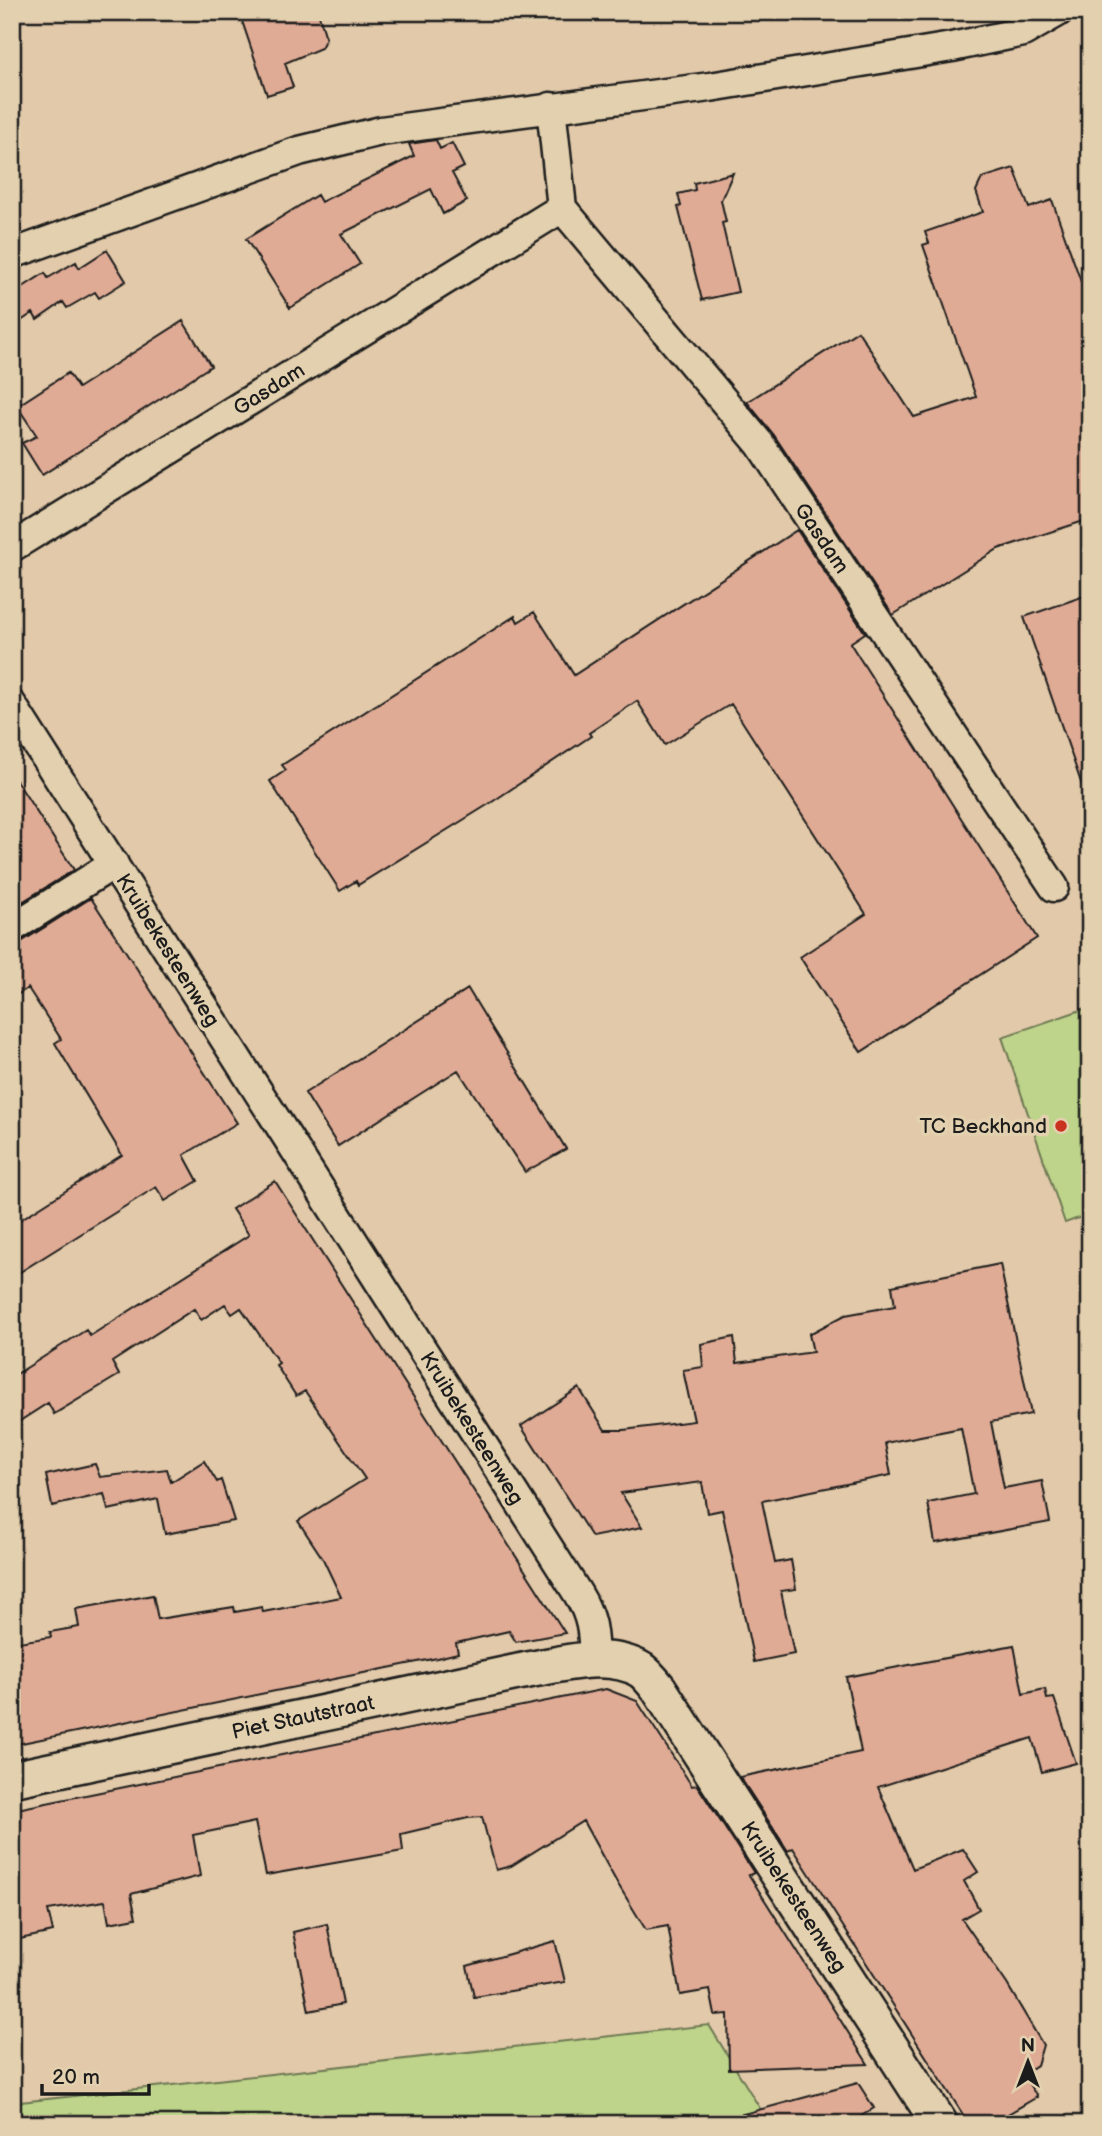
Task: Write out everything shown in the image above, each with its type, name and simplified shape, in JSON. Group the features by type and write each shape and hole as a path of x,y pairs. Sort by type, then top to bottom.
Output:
{"street":[{"path":"12,254 299,151 381,131 710,87 952,47 1023,32 1058,12"},
{"path":"551,107 562,208"},
{"name":"Gasdam","path":"12,547 562,208 760,444 1054,887"},
{"name":"Kruibekesteenweg","path":"12,705 588,1612 593,1630 594,1659 641,1670 659,1689 940,2124"},
{"path":"12,928 114,864"},
{"name":"Piet Stautstraat","path":"12,1779 504,1674 594,1659"}],"green space":[{"name":"TC Beckhand","path":"1090,1007 1090,1214 1065,1223 1002,1037"},
{"path":"709,2025 761,2110 704,2124 12,2124 12,2103"}],"building":[{"path":"239,12 318,12 326,38 321,48 285,63 293,87 267,95"},
{"path":"436,140 440,149 452,143 464,167 452,173 467,201 443,214 431,189 341,234 360,264 290,308 246,239 317,195 321,202 414,156 409,144"},
{"path":"1014,168 1029,208 1052,200 1090,307 1090,519 998,549 893,615 774,435 747,402 858,331 914,417 976,397 923,245 929,243 925,232 983,212 976,191 982,178"},
{"path":"733,173 721,200 726,222 722,223 738,292 702,300 678,207 681,206 678,194 695,190 694,183"},
{"path":"107,250 126,281 99,298 95,292 67,308 63,302 37,320 33,313 12,327 12,294 45,273 48,278 76,262 79,268"},
{"path":"183,321 211,366 42,475 22,443 37,436 17,406 68,373 78,388"},
{"path":"797,530 865,633 850,643 1037,938 861,1052 800,957 866,914 731,704 665,745 637,701 589,733 591,736 489,804 358,885 356,881 340,891 270,781 286,770 282,765 515,616 518,622 534,612 574,675"},
{"path":"1090,594 1090,794 1085,794 1024,617"},
{"path":"12,774 74,870 12,908"},
{"path":"91,898 237,1123 184,1155 198,1181 165,1201 156,1187 12,1277 12,1225 122,1155 55,1043 61,1039 28,988 12,998 12,945"},
{"path":"468,989 566,1149 525,1172 458,1070 338,1146 305,1093"},
{"path":"275,1181 565,1633 516,1642 509,1631 456,1643 458,1653 437,1658 12,1745 12,1643 51,1637 50,1632 79,1627 76,1609 153,1595 158,1619 234,1607 235,1612 262,1607 263,1612 341,1597 323,1559 298,1521 365,1479 305,1391 296,1396 276,1365 279,1363 241,1308 232,1314 225,1304 201,1320 194,1309 112,1362 119,1375 54,1414 48,1403 12,1426 12,1377 86,1330 90,1336 249,1235 232,1209"},
{"path":"1000,1264 1031,1414 991,1422 1004,1488 1042,1481 1050,1522 935,1543 928,1503 974,1494 961,1428 885,1443 891,1475 762,1501 775,1563 791,1560 796,1589 781,1591 794,1654 754,1662 722,1510 707,1513 702,1482 621,1493 642,1527 592,1537 521,1426 579,1388 605,1430 694,1421 683,1370 703,1367 701,1344 734,1337 737,1363 813,1352 809,1334 845,1315 895,1306 892,1286"},
{"path":"204,1461 217,1482 221,1480 234,1521 165,1534 158,1499 108,1510 104,1494 52,1506 46,1475 95,1464 100,1477 167,1469 171,1482"},
{"path":"1014,1645 1023,1694 1045,1689 1047,1699 1054,1698 1076,1763 1042,1772 1032,1738 878,1787 913,1869 963,1849 978,1872 964,1881 979,1909 962,1919 1007,1984 1043,2045 1037,2065 1023,2074 1037,2097 991,2124 969,2124 793,1848 788,1851 740,1777 861,1752 846,1677"},
{"path":"606,1689 637,1701 692,1786 697,1785 754,1873 749,1875 868,2064 729,2069 728,2014 715,2015 710,1990 680,1995 668,1926 646,1930 583,1821 511,1866 496,1870 482,1817 401,1834 403,1851 266,1875 255,1822 193,1835 200,1876 131,1894 136,1918 109,1923 105,1901 48,1910 53,1932 15,1940 12,1922 12,1810"},
{"path":"327,1924 343,2004 309,2011 293,1932"},
{"path":"555,1941 565,1982 474,1997 467,1966"},
{"path":"858,2083 874,2108 849,2124 846,2120 827,2124 741,2124 740,2115"}],"place":[{"name":"TC Beckhand","path":"1061,1126"}]}
